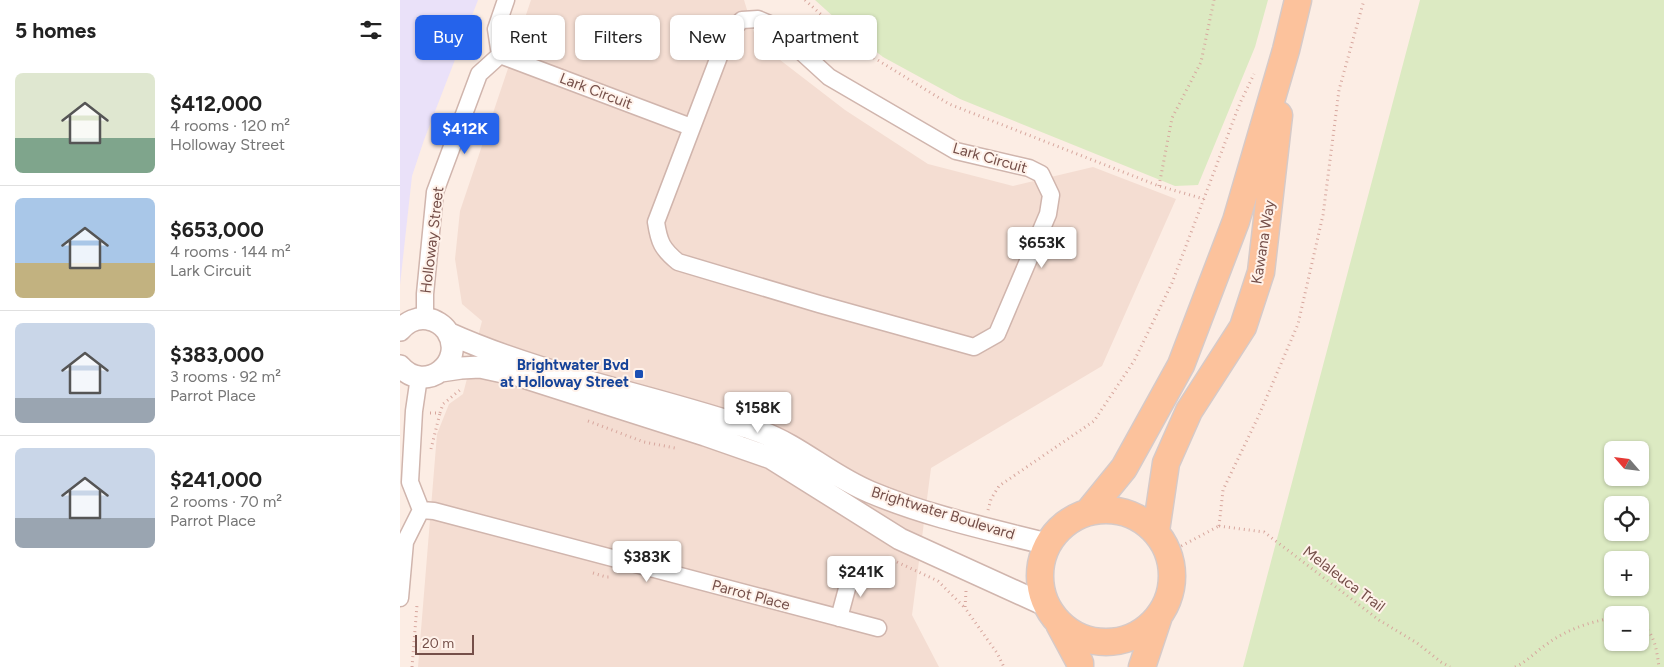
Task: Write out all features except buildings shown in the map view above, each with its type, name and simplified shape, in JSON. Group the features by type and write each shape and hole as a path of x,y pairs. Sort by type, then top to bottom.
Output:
{"main road":[{"name":"Kawana Way","path":"1089,511 1124,468 1181,365 1236,221 1286,50 1298,0"},
{"name":"Kawana Way","path":"1162,542 1166,463 1189,411 1243,327 1260,272 1273,174 1286,50"},
{"path":"1080,667 1052,614 1040,585 1040,563 1047,544 1058,529 1072,518 1089,511 1107,509 1125,512 1142,519 1162,542 1172,574 1169,596 1160,615 1142,667"},
{"path":"1052,614 1078,636 1100,642 1122,640 1143,631 1160,615"}],"street":[{"path":"501,15 506,0"},
{"name":"Lark Circuit","path":"758,19 772,25 829,77 956,151 1029,168 1041,174 1052,195 1048,214 997,334 974,347 678,262 666,252 659,239 656,222 691,127 728,33 742,20 758,19"},
{"name":"Holloway Street","path":"425,319 425,294 435,192 479,74 494,60"},
{"name":"Lark Circuit","path":"513,60 691,127"},
{"path":"400,329 408,322 416,319 425,319"},
{"name":"Brightwater Boulevard","path":"425,319 438,323 448,333 523,362 726,420 764,433 790,445 845,480 868,491 938,515 1047,544"},
{"path":"441,371 447,365 452,349 452,341 448,333"},
{"path":"400,366 411,375 419,377 414,411 410,482 421,510 405,542 400,598"},
{"name":"Brightwater Boulevard","path":"419,377 434,375 441,371 480,367 517,375 771,458 900,539 1052,614"},
{"name":"Parrot Place","path":"421,510 434,511 878,628"},
{"path":"839,618 852,570"}],"path":[{"path":"805,0 858,48 949,104 1159,186 1204,199"},
{"path":"1159,186 1172,118 1201,62 1214,0"},
{"path":"1162,542 1219,526 1222,490 1259,415 1298,324 1323,215 1339,90 1364,0"},
{"path":"983,527 991,499 1000,486 1094,421 1134,361 1172,283 1240,103 1255,71"},
{"path":"429,456 443,404 461,389 468,388"},
{"path":"432,413 440,413"},
{"path":"579,418 644,442 677,449"},
{"name":"Melaleuca Trail","path":"1219,526 1264,532 1379,620 1417,643 1450,667"},
{"path":"894,560 938,581 965,608 997,653 1004,667"},
{"path":"592,572 606,577 619,576"},
{"path":"965,608 970,572"},
{"path":"412,667 418,603"},
{"path":"1515,667 1567,632 1604,620"},
{"path":"1649,634 1656,644 1659,667"}],"shaded area":[{"path":"400,0 478,0 472,15 415,15 415,60 455,60 412,176 400,285"},
{"path":"531,0 744,0 754,33 754,60 780,60 845,110 928,164 1013,186 1093,167 1176,199 1102,366 931,468 912,615 939,667 418,667 437,434 449,404 463,394 482,321 462,304 455,259 460,211 511,60 565,60 565,15 526,15"}],"green space":[{"path":"815,0 1268,0 1255,47 1198,185 1175,186 960,99 883,57 877,52 877,15 832,15"},
{"path":"1420,0 1664,0 1664,667 1243,667"}],"place":[{"name":"Brightwater Bvd at Holloway Street","path":"639,374"}]}
